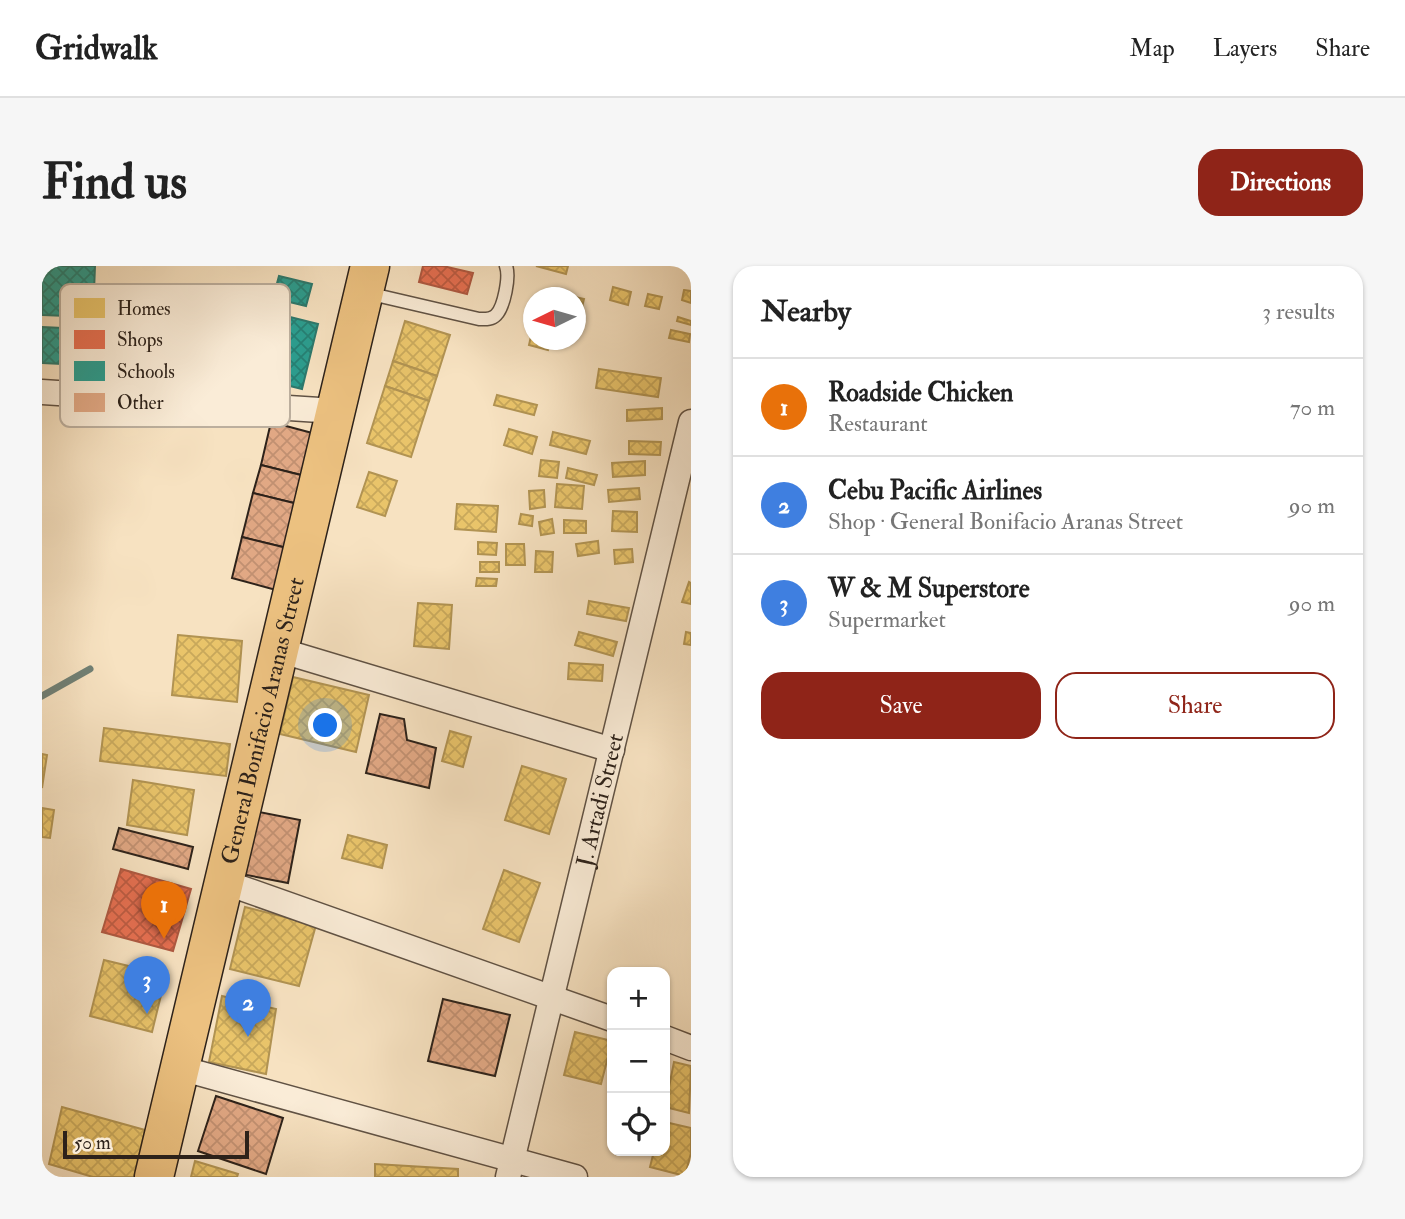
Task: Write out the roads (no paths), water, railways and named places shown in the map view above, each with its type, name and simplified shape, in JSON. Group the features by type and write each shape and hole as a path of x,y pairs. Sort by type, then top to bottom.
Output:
{"main road":[{"name":"General Bonifacio Aranas Street","path":"154,1177 367,279"}],"street":[{"path":"42,392 60,393"},
{"path":"290,408 335,411"},
{"name":"J. Artadi Street","path":"510,1168 691,422"},
{"path":"279,650 612,750"},
{"path":"224,882 607,1017"},
{"path":"670,1040 691,1048"},
{"path":"180,1068 510,1168 575,1177"}],"lane":[{"path":"367,279 479,318 491,318 498,314 509,275 506,266"}],"waterway":[{"path":"42,696 90,669"}],"place":[{"name":"Roadside Chicken","path":"164,939"},
{"name":"W & M Superstore","path":"147,1014"},
{"name":"Cebu Pacific Airlines","path":"248,1037"}]}
